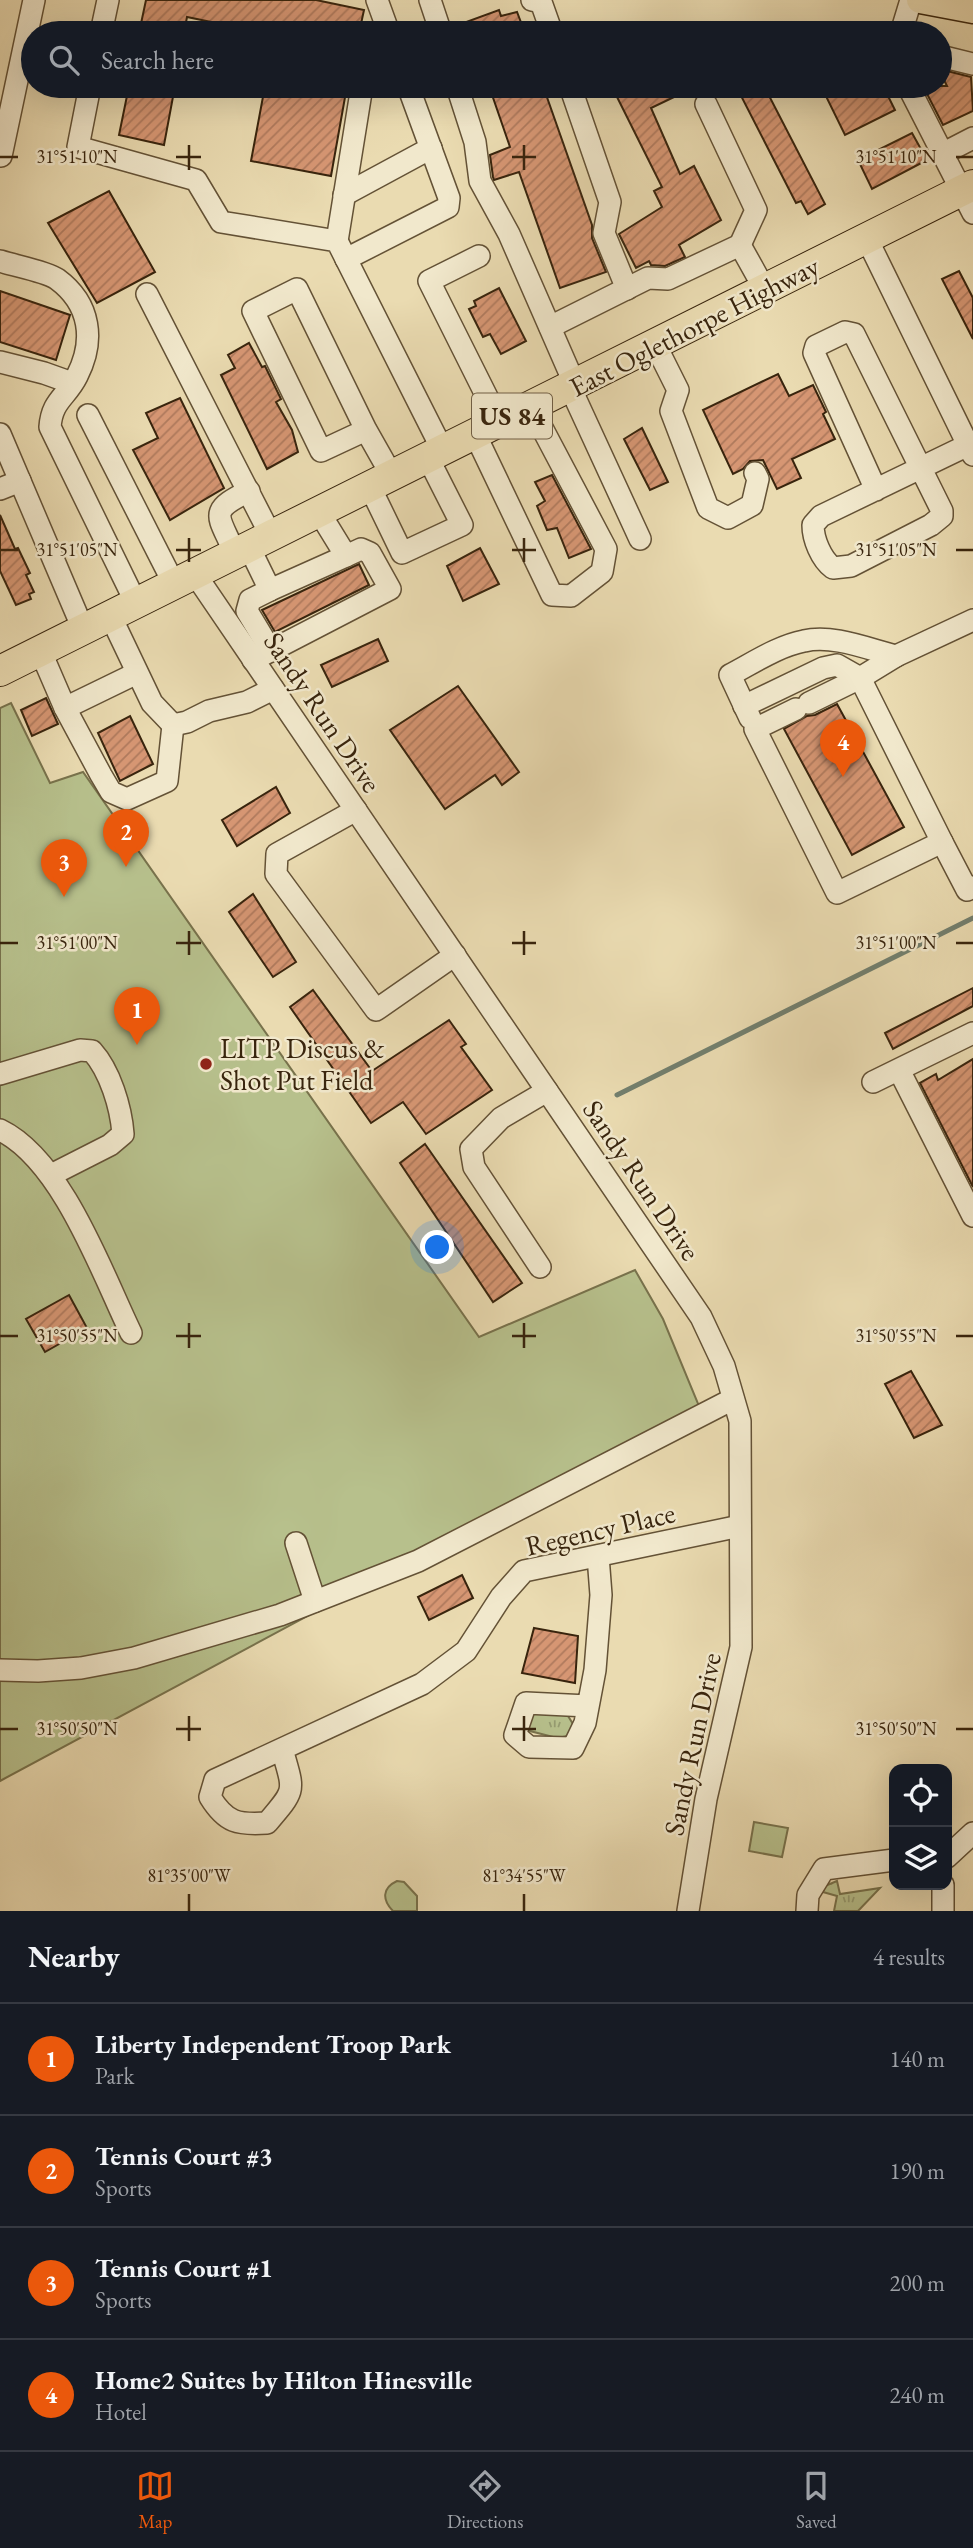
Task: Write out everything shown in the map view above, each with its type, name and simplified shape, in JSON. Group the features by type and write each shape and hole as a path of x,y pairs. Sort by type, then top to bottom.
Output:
{"highway":[{"name":"East Oglethorpe Highway","path":"0,671 867,239 969,197"}],"main road":[{"path":"927,1 973,10"}],"street":[{"path":"30,21 34,0"},
{"path":"104,21 108,0"},
{"path":"373,21 377,0"},
{"path":"377,0 385,21"},
{"path":"430,0 437,21"},
{"path":"533,0 541,2 548,21"},
{"path":"911,21 927,1"},
{"path":"952,59 973,64"},
{"path":"1,156 21,61"},
{"path":"88,98 78,147 196,180 221,222 341,250 448,207 449,198 412,98"},
{"path":"360,98 344,195 341,250 435,454 462,525 402,553 366,430 298,289 253,311 321,451 366,430"},
{"path":"461,98 475,142 481,181 509,234 640,539"},
{"path":"574,98 610,202 604,233 626,289"},
{"path":"914,98 942,154 969,197"},
{"path":"550,327 649,278 668,279 740,245 756,210 706,104"},
{"path":"942,154 973,138"},
{"path":"344,195 431,148"},
{"path":"867,239 971,447 919,469 821,516 813,525 815,539 827,563 833,568 850,566 938,521 942,511 919,469 854,334 845,332 816,346 814,353 876,489"},
{"path":"740,245 765,290"},
{"path":"479,256 429,281 552,595 571,596 602,572 607,549 531,407"},
{"path":"0,261 55,278 75,297 88,328 88,346 72,383 51,411 50,427 123,609 137,673 152,703 173,724"},
{"path":"147,293 249,491 252,545 270,590"},
{"path":"655,344 678,390 671,411 708,508 728,517 752,505 758,479 755,472"},
{"path":"0,362 72,383"},
{"name":"Sandy Run Drive","path":"88,415 185,579 262,655 273,689 701,1317 724,1366 740,1421 741,1647 706,1799 688,1911"},
{"path":"0,434 10,485 83,629"},
{"path":"249,491 226,502 220,508 219,515 252,545"},
{"path":"319,512 346,556"},
{"path":"361,549 370,553 390,589 262,655 247,611 250,600 270,590 361,549"},
{"path":"755,729 860,678 896,656 973,620"},
{"path":"896,656 821,639 806,640 783,647 730,675 837,893 942,842"},
{"path":"40,650 65,708 111,792 127,799 167,781 173,724"},
{"path":"744,706 823,668 837,666 860,678 967,890 973,887"},
{"path":"65,708 137,673"},
{"path":"173,724 187,722 209,711 247,702 273,689"},
{"path":"356,810 277,854 276,874 376,1010 455,955"},
{"path":"873,1082 973,1033"},
{"path":"0,1074 80,1050 92,1051 100,1060 118,1107 123,1133 110,1145 51,1175"},
{"path":"899,1070 973,1216"},
{"path":"540,1267 474,1167 471,1149 500,1118 547,1091"},
{"path":"0,1130 29,1151 51,1175 83,1232 131,1333"},
{"path":"0,1670 81,1668 134,1658 243,1626 315,1601 418,1561 733,1399"},
{"name":"Regency Place","path":"282,1749 422,1684 466,1651 501,1597 524,1571 740,1526"},
{"path":"296,1543 315,1601"},
{"path":"588,1706 595,1670 601,1595 598,1556"},
{"path":"952,1852 973,1833"},
{"path":"807,1911 808,1895 824,1869 889,1861"},
{"path":"943,1890 943,1911"}],"green space":[{"path":"11,703 50,783 83,772 479,1337 635,1270 663,1319 699,1406 0,1781 0,708"},
{"path":"541,1710 568,1716 573,1724 568,1736 557,1738 530,1731 527,1727 529,1713"},
{"path":"754,1822 788,1828 782,1857 749,1851"},
{"path":"397,1881 404,1882 417,1896 417,1911 393,1911 389,1907 385,1894 388,1887"},
{"path":"837,1881 840,1894 880,1888 858,1911 834,1911 837,1896 823,1892 825,1886"}],"building":[{"path":"146,0 316,0 364,10 362,21 206,21 187,17 186,21 142,21"},
{"path":"499,10 501,16 517,12 520,21 469,21"},
{"path":"952,72 971,77 973,111 943,125 929,98 952,98"},
{"path":"127,98 173,98 164,145 119,135"},
{"path":"263,98 345,98 331,176 251,161"},
{"path":"493,98 547,98 592,225 592,238 606,272 560,288 519,172 494,180 490,155 510,147"},
{"path":"618,98 672,98 651,108 680,174 694,166 721,220 679,245 685,257 665,266 651,265 649,261 636,268 619,234 662,207 654,191 662,187"},
{"path":"742,98 770,98 825,204 808,214 801,201 796,203"},
{"path":"827,98 889,98 895,110 845,135"},
{"path":"912,133 927,160 872,189 858,160"},
{"path":"109,191 155,272 97,303 48,223"},
{"path":"959,271 973,298 973,339 942,279"},
{"path":"499,288 526,341 501,354 490,334 483,337 469,309 476,306 474,301"},
{"path":"0,291 70,315 56,360 0,342"},
{"path":"249,343 262,367 265,366 281,399 276,402 292,430 298,452 267,469 221,375 235,368 228,355"},
{"path":"778,374 789,396 813,385 835,439 792,459 801,478 777,489 763,460 750,461 743,469 733,474 703,410"},
{"path":"180,398 224,488 170,520 133,450 158,438 146,413"},
{"path":"642,428 668,482 650,490 624,439"},
{"path":"552,475 591,549 569,558 557,528 547,530 537,506 545,501 535,482"},
{"path":"0,515 15,549 18,548 30,573 26,575 34,592 29,594 31,599 16,605 0,571"},
{"path":"480,548 499,584 463,601 447,566"},
{"path":"359,564 369,585 275,632 262,610"},
{"path":"378,639 388,661 332,687 321,665"},
{"path":"458,686 519,772 502,785 495,775 445,809 390,730"},
{"path":"46,698 58,724 32,736 21,710"},
{"path":"837,704 904,827 852,855 784,729"},
{"path":"130,716 153,764 120,781 98,733"},
{"path":"276,787 290,813 237,846 222,820"},
{"path":"253,894 296,962 273,977 229,912"},
{"path":"973,988 973,1006 893,1049 885,1033"},
{"path":"313,990 372,1071 449,1020 466,1044 461,1047 492,1090 426,1134 403,1102 371,1123 290,1007"},
{"path":"973,1059 973,1187 920,1083 936,1074 938,1080"},
{"path":"425,1144 522,1283 493,1302 400,1163"},
{"path":"69,1295 87,1328 45,1352 26,1319"},
{"path":"911,1371 942,1425 914,1438 885,1384"},
{"path":"462,1575 473,1598 429,1620 418,1597"},
{"path":"534,1628 578,1636 575,1683 522,1673"}],"waterway":[{"path":"617,1095 973,918"}],"place":[{"name":"Home2 Suites by Hilton Hinesville","path":"843,777"},
{"name":"Tennis Court #3","path":"126,867"},
{"name":"Tennis Court #1","path":"64,897"},
{"name":"Liberty Independent Troop Park","path":"137,1045"},
{"name":"LITP Discus & Shot Put Field","path":"206,1064"}]}
